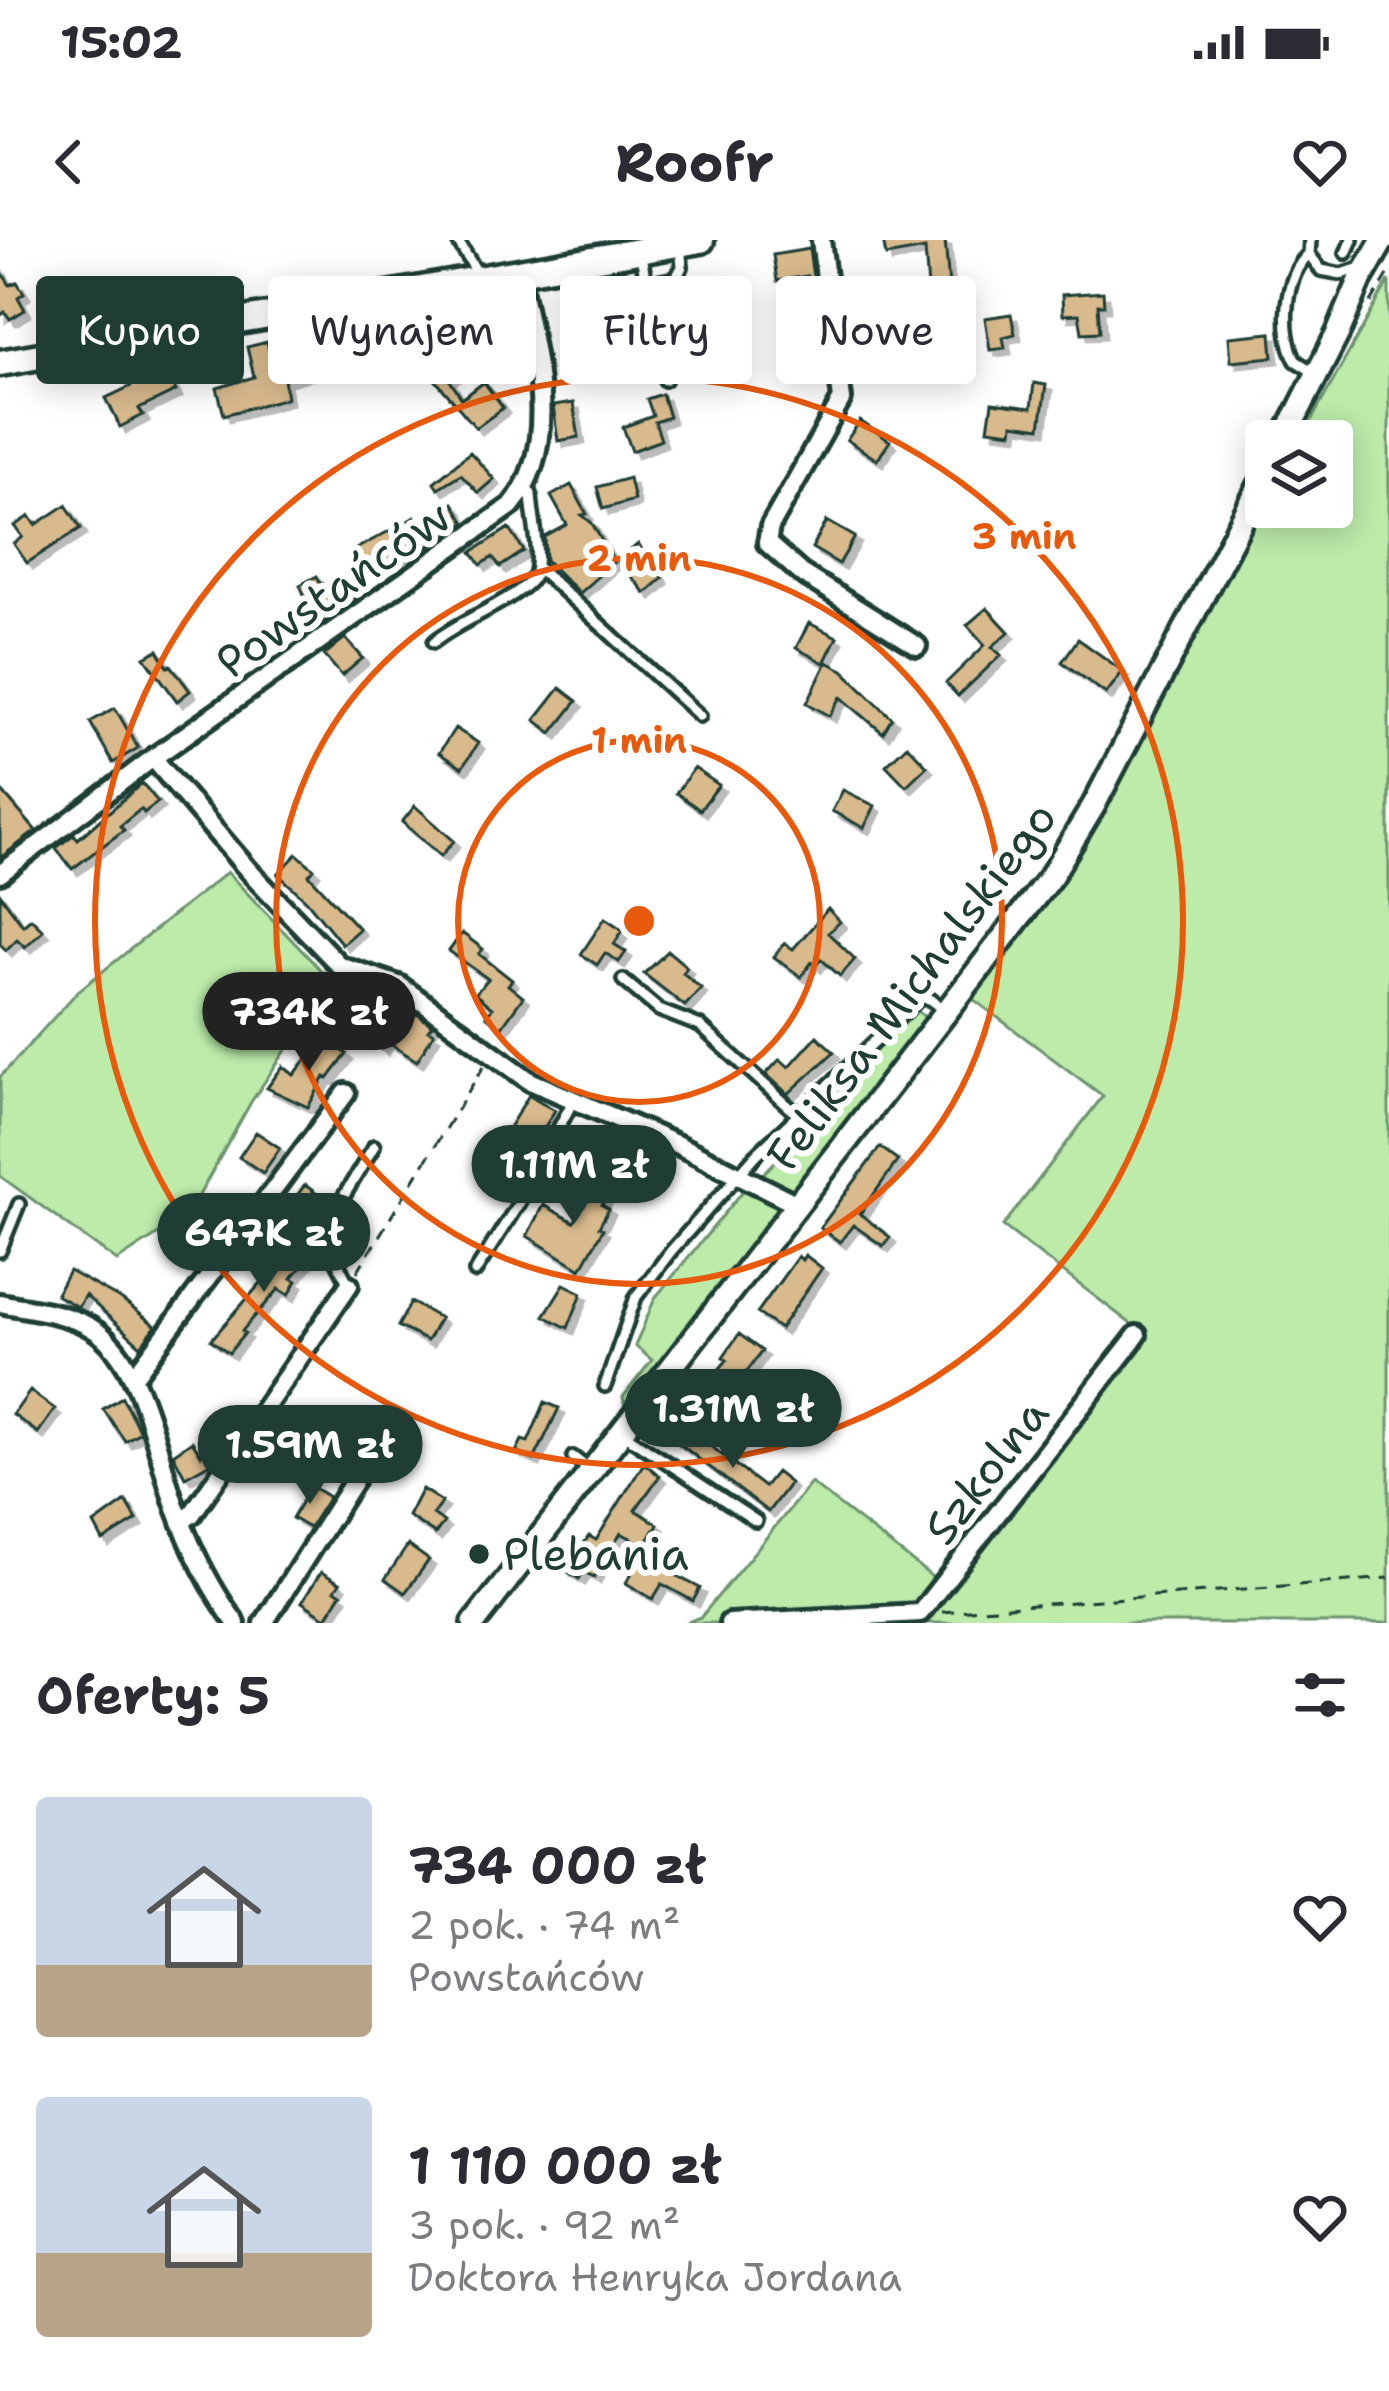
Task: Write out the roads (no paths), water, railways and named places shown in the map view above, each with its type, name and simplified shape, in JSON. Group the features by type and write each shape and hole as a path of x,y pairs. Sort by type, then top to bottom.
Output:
{"main road":[{"path":"496,276 690,242"},
{"path":"0,363 268,316"}],"street":[{"path":"821,240 842,399 770,526 766,543 801,573 917,646"},
{"path":"1294,420 1378,261 1383,240"},
{"path":"519,272 542,391 525,485"},
{"name":"Powstańców","path":"0,874 152,758 487,526 511,506 525,485"},
{"name":"Feliksa Michalskiego","path":"474,1623 582,1464 621,1432 1075,839 1245,514"},
{"path":"152,758 333,960 392,980 523,1077 797,1204"},
{"path":"134,1378 346,1093"},
{"path":"181,1522 192,1514 349,1285"},
{"path":"0,1303 91,1327 134,1378 181,1522 208,1582 236,1623"},
{"name":"Szkolna","path":"729,1623 920,1613 1137,1335"},
{"path":"264,1623 354,1481"}],"lane":[{"path":"457,240 478,276"},
{"path":"1310,240 1309,254 1330,274 1378,261"},
{"path":"1346,253 1352,240"},
{"path":"677,276 690,242"},
{"path":"640,251 645,276"},
{"path":"1309,254 1292,274 1288,336 1296,361 1317,374"},
{"path":"434,642 525,587 537,567 531,494 525,485"},
{"path":"537,567 700,716"},
{"path":"623,980 659,1010 700,1026 797,1115"},
{"path":"605,1386 638,1293 737,1175 920,998 946,1011"},
{"path":"475,1272 518,1206 573,1101"},
{"path":"349,1285 330,1248 327,1224 374,1146"},
{"path":"0,1251 19,1204"},
{"path":"621,1432 756,1521"}],"place":[{"name":"Plebania","path":"479,1554"}]}
